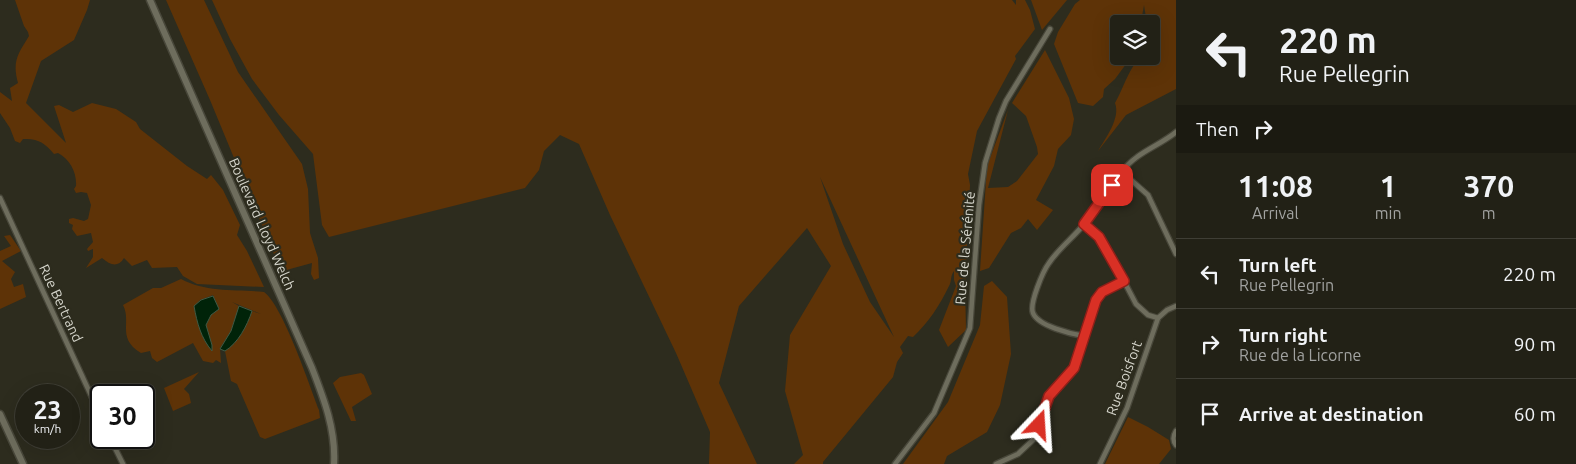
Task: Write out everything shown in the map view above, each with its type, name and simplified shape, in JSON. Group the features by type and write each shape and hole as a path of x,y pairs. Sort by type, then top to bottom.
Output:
{"main road":[{"name":"Boulevard Lloyd Welch","path":"150,0 312,368 327,407 335,450 334,464"},
{"path":"0,414 23,464"}],"street":[{"name":"Rue de la Sérénité","path":"894,464 934,413 970,328 984,163 1006,101 1050,29"},
{"path":"1084,336 1070,334 1040,321 1034,316 1032,306 1048,263 1084,224 1122,172 1136,157 1176,132"},
{"path":"1122,172 1148,195 1176,254"},
{"name":"Rue Bertrand","path":"0,198 90,394"},
{"path":"1084,224 1099,237 1136,304 1148,315 1158,318 1167,310 1176,306"},
{"path":"996,464 1018,454 1034,440 1049,396 1074,368 1096,300 1102,292 1124,281"},
{"name":"Rue Boisfort","path":"1100,464 1127,408 1158,318"},
{"path":"1176,431 1173,441 1176,445"},
{"path":"116,449 123,464"}],"shaded area":[{"path":"15,0 90,0 74,40 41,61 26,103 66,143 54,106 59,105 73,112 92,103 116,109 136,122 140,129 187,166 207,179 211,175 223,190 240,225 237,235 247,251 264,287 197,284 183,276 177,267 152,268 147,260 132,266 124,258 119,263 114,264 102,258 86,268 93,257 93,249 88,251 87,249 93,242 91,233 77,236 72,229 73,225 69,223 69,219 73,218 84,221 88,219 91,205 87,193 76,193 74,189 76,181 74,171 66,159 58,153 54,154 37,140 23,139 20,143 15,141 10,128 0,113 0,92 12,101 10,88 18,83 16,75 17,58 29,36"},
{"path":"166,0 204,0 238,72 302,164 308,189 310,233 318,258 319,278 314,280 311,274 312,263 290,269 289,278 278,264"},
{"path":"212,0 1012,0 1016,5 1016,0 1025,0 1035,29 1015,56 1016,59 977,131 968,174 970,185 965,285 966,330 948,347 939,330 956,286 954,271 942,300 924,326 913,337 908,336 900,347 903,353 897,362 893,377 823,464 794,464 803,455 785,391 790,335 831,266 807,228 739,306 719,383 757,464 709,464 710,432 676,353 610,215 579,144 560,135 544,151 539,170 525,188 329,237 322,225 313,154 279,115 252,79 230,39","holes":["820,177 894,337 870,302 843,244"]},
{"path":"1031,0 1067,0 1042,30"},
{"path":"1080,0 1176,0 1176,89 1126,115 1098,151 1114,122 1116,115 1115,103 1134,65 1160,65 1160,15 1146,15 1144,5 1142,15 1110,15 1110,65 1125,65 1115,79 1104,89 1103,97 1093,106 1078,103 1054,44 1058,32 1075,4"},
{"path":"1045,50 1069,98 1074,119 1071,135 1058,149 1054,166 1036,200 1053,210 1037,230 1028,219 1021,228 1011,233 989,268 980,271 987,166 1008,110 988,188 1008,187 1017,181 1038,154 1026,116 1012,103"},
{"path":"10,235 21,251 2,261 15,272 11,279 14,287 23,284 26,297 0,309 0,251 11,246 4,236"},
{"path":"181,279 201,287 264,292 271,300 287,329 319,410 320,418 265,439 260,437 237,384 231,381 225,351 242,333 252,311 261,314 232,302 239,306 231,331 220,348 221,363 216,360 213,363 203,361 193,343 157,362 152,358 150,351 141,353 133,347 127,336 123,305 153,288 161,288","holes":["213,295 219,309 211,315 206,325 212,345 194,307 200,300"]},
{"path":"992,281 1007,297 1011,354 1000,405 987,432 947,456 944,464 903,464 948,402 980,325 984,286"},
{"path":"213,296 219,309 211,315 206,325 212,351 200,330 194,306 201,300"},
{"path":"239,306 252,311 242,334 225,351 220,349 231,331"},
{"path":"199,372 184,389 189,394 191,403 173,411 164,388"},
{"path":"361,373 364,375 372,394 352,407 356,421 351,421 333,383 340,377"},
{"path":"1128,417 1169,440 1171,449 1159,464 1105,464"}],"route":[{"path":"1039,425 1049,396 1074,368 1096,300 1102,292 1124,281 1105,245 1084,224 1112,185"}]}
